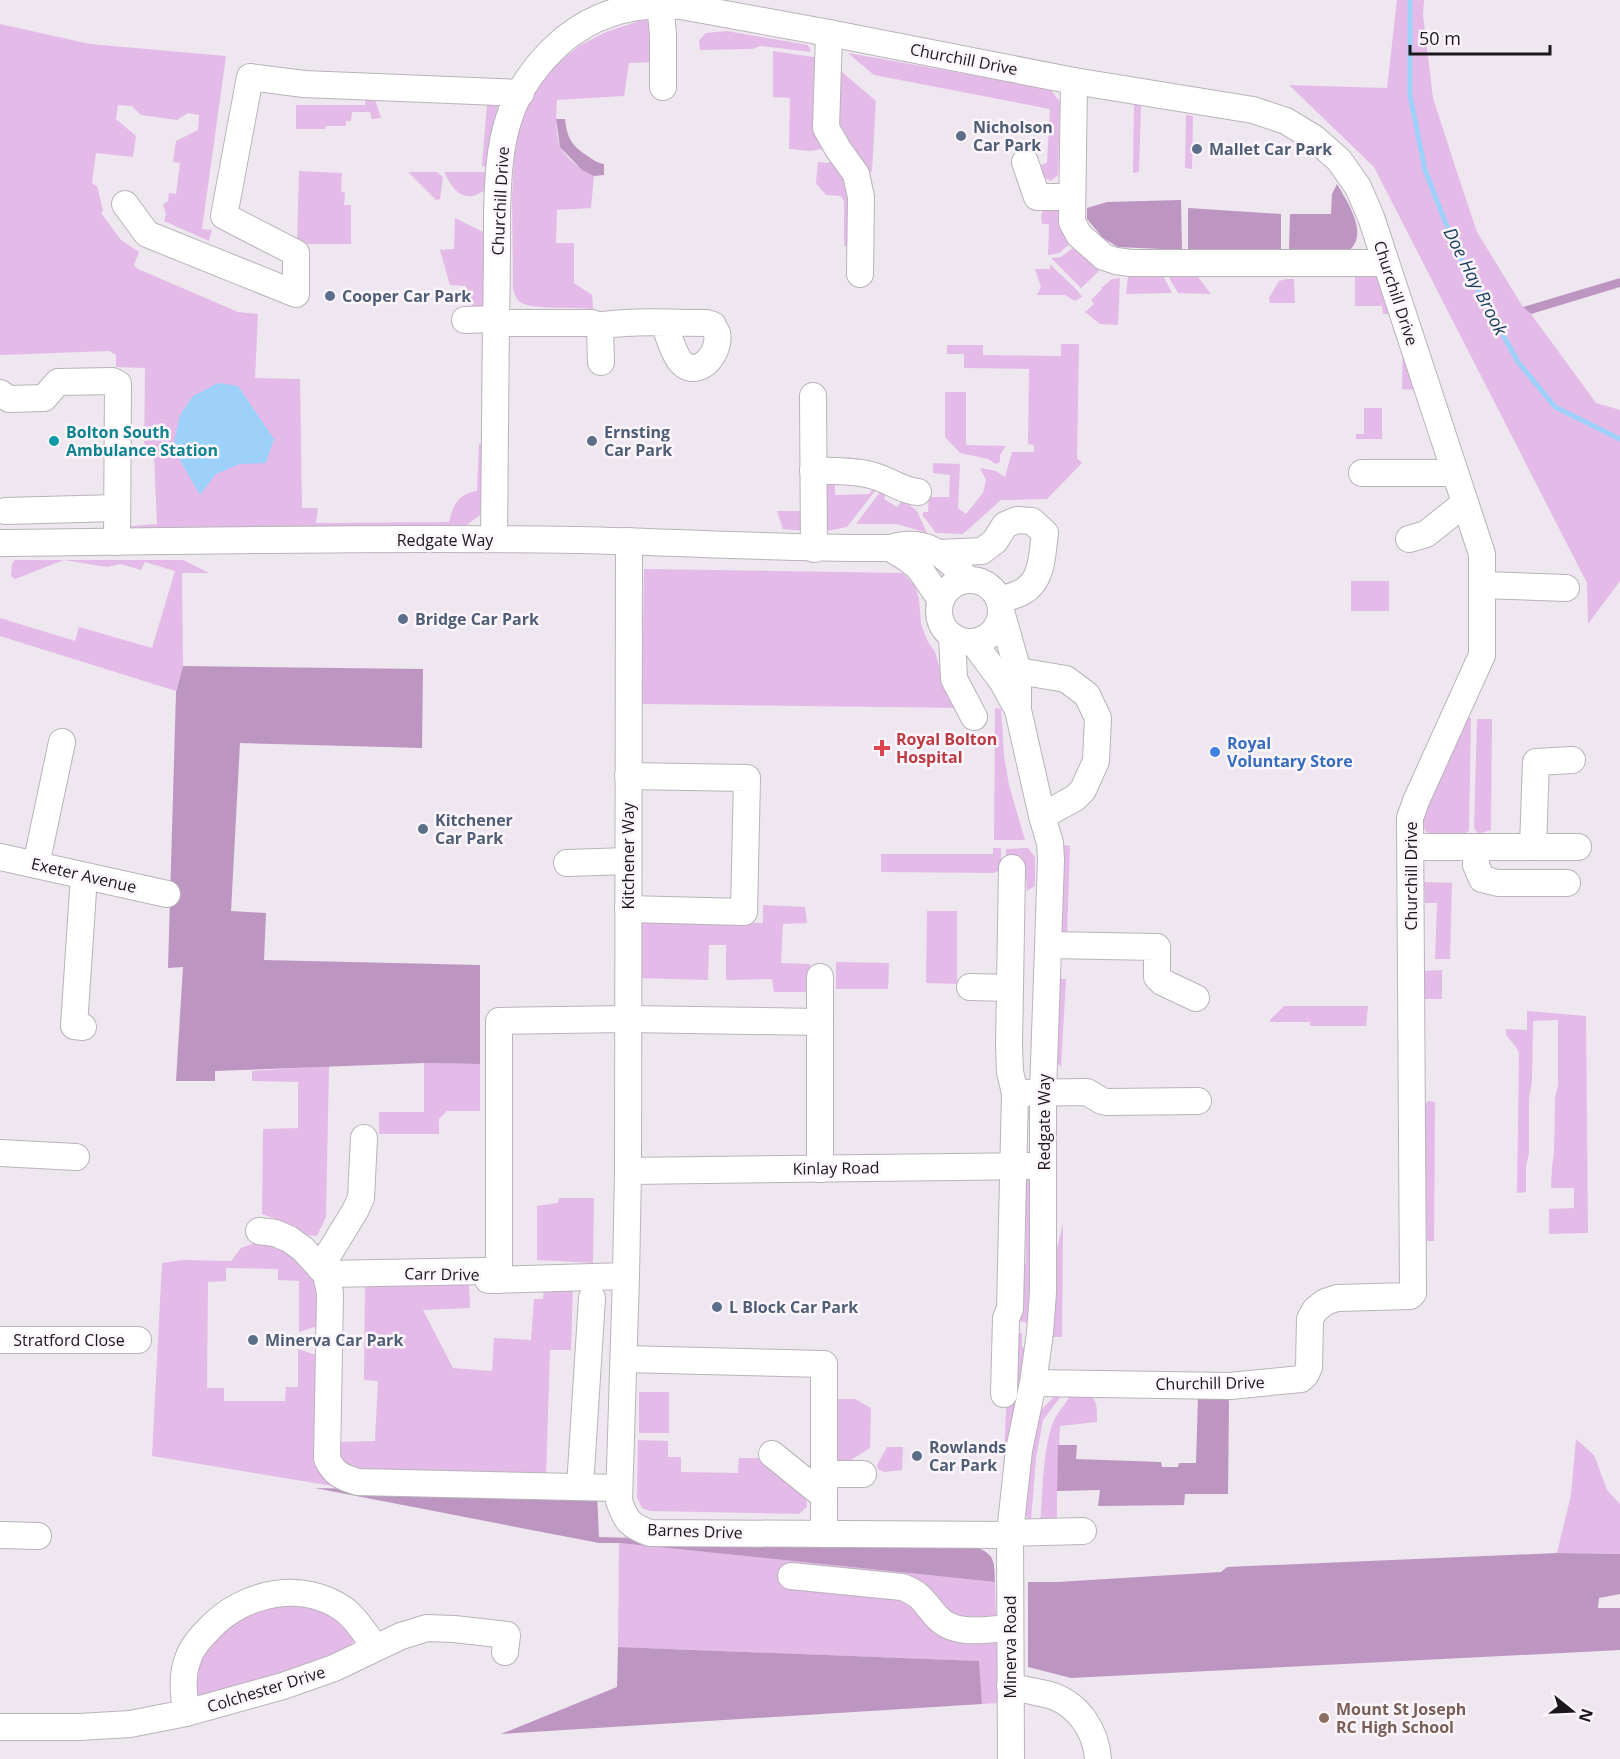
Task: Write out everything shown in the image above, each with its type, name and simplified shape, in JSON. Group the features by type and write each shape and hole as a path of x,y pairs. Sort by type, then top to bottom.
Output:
{"street":[{"name":"Churchill Drive","path":"494,539 498,178 503,142 507,125 521,93 536,67 574,31 600,16 629,7 660,4 693,8 1074,81 1253,110 1286,121 1314,138 1339,160 1358,188 1371,217 1482,554 1482,656 1410,818 1413,1293 1410,1296 1337,1298 1325,1302 1315,1310 1311,1318 1309,1367 1301,1379 1230,1386 1033,1383"},
{"path":"660,4 663,34 663,87"},
{"path":"829,33 826,128 856,174 861,197 860,274"},
{"path":"125,204 147,234 296,294 296,253 224,216 250,77 304,84 521,93"},
{"path":"1074,81 1072,222 1079,235 1104,257 1131,263 1385,263"},
{"path":"1025,162 1037,197 1071,197"},
{"path":"465,320 586,322 600,330 601,362"},
{"path":"596,326 612,323 664,323"},
{"path":"0,393 9,399 44,398 58,382 112,381 118,384 117,542"},
{"path":"813,396 814,549"},
{"path":"813,470 871,475 918,492"},
{"path":"1362,473 1455,473"},
{"path":"1409,540 1426,534 1465,502"},
{"path":"4,511 117,508"},
{"path":"941,600 952,586 960,582 973,581 1005,525 1017,520 1032,521 1045,533 1039,574 1032,584 1000,606 1000,620 990,635 982,640 963,639 954,679 974,717"},
{"name":"Redgate Way","path":"0,543 494,539 629,541 814,549 890,548 902,545 918,546 940,553 973,581 987,585 994,592 1000,606 1018,670 1018,710 1050,843 1052,860 1043,1092 1044,1166 1040,1333 1033,1383 1019,1450 1010,1534"},
{"name":"Kitchener Way","path":"628,1171 629,541"},
{"path":"940,553 982,551 995,541"},
{"name":"Redgate Way","path":"890,548 919,568 941,600 939,610 945,629 963,639 1002,681 1018,710"},
{"path":"1482,585 1566,588"},
{"path":"1018,670 1066,679 1087,695 1098,718 1095,761 1083,790 1075,798 1042,816"},
{"path":"36,865 63,742"},
{"path":"1533,847 1536,762 1572,760"},
{"path":"628,776 747,778 744,912 628,909"},
{"path":"1411,847 1578,847"},
{"path":"1476,847 1476,865 1482,879 1498,883 1567,883"},
{"name":"Exeter Avenue","path":"0,857 167,894"},
{"path":"567,862 628,861"},
{"path":"1004,1394 1006,1318 1010,1309 1014,1166 1015,1093 1010,1072 1012,868"},
{"path":"84,876 74,1026 84,1027"},
{"path":"1049,945 1157,947 1157,977 1162,982 1196,998"},
{"path":"820,977 820,1169"},
{"path":"970,987 1010,988"},
{"path":"499,1280 499,1021 628,1019 819,1022"},
{"path":"1015,1093 1087,1092 1107,1102 1198,1101"},
{"path":"323,1271 361,1198 364,1138"},
{"path":"0,1153 76,1157"},
{"name":"Kinlay Road","path":"628,1171 1044,1166"},
{"name":"Barnes Drive","path":"628,1171 619,1501 624,1517 635,1528 650,1533 1010,1534 1083,1531"},
{"path":"259,1231 275,1233 290,1239 323,1271 330,1293 327,1459 333,1470 343,1478 358,1482 619,1488"},
{"name":"Carr Drive","path":"323,1271 486,1271 488,1280 626,1276"},
{"path":"580,1487 592,1298"},
{"name":"Stratford Close","path":"0,1340 138,1340"},
{"path":"624,1359 824,1364 824,1534"},
{"path":"772,1454 824,1485 863,1474"},
{"path":"0,1534 38,1536"},
{"name":"Minerva Road","path":"1010,1534 1011,1759"},
{"path":"791,1576 902,1587 923,1598 937,1617 956,1628 970,1630 1010,1628"},
{"path":"186,1713 183,1687 188,1658 201,1637 212,1625 224,1615 252,1599 277,1592 302,1592 328,1600 346,1611 375,1647"},
{"name":"Colchester Drive","path":"0,1727 79,1727 130,1724 186,1713 283,1686 334,1668 375,1647 427,1628 507,1635 505,1652"},
{"path":"1010,1686 1054,1697 1074,1709 1088,1725 1097,1745 1098,1759"}],"shaded area":[{"path":"1397,0 1424,0 1423,15 1433,98 1477,232 1523,307 1531,314 1596,403 1620,410 1620,581 1588,624 1587,583 1374,167 1289,85 1387,88"},
{"path":"645,19 653,26 654,62 629,63 624,96 557,100 556,118 559,144 567,157 594,176 591,208 557,210 556,243 574,243 574,283 592,295 593,309 526,305 520,302 513,289 512,197 515,146 524,110 538,87 557,64 579,46 606,32"},
{"path":"0,24 90,44 226,56 202,229 212,230 209,241 164,221 166,214 163,205 168,201 169,193 176,194 180,163 173,162 176,141 198,130 199,115 188,113 177,120 141,115 132,106 118,105 116,119 136,136 133,157 96,153 92,183 97,186 103,210 101,213 121,240 139,252 134,265 138,269 238,312 258,314 255,378 300,379 302,508 318,508 316,523 449,522 457,501 477,491 479,444 486,444 480,515 464,527 129,530 131,526 157,524 154,456 144,456 145,368 116,367 116,355 109,351 0,355"},
{"path":"727,31 808,45 811,52 761,46 752,49 700,50 699,40 706,33"},
{"path":"773,51 820,58 827,148 811,151 789,149 790,98 773,97"},
{"path":"848,53 1050,89 1060,102 1058,175 1051,181 1043,177 1041,165 1047,163 1050,109 874,75"},
{"path":"836,67 876,101 872,172 867,172 867,166 851,149 835,123"},
{"path":"366,91 372,91 381,118 372,119 370,112 352,112 351,121 346,121 346,126 296,129 296,105 365,105"},
{"path":"487,103 498,103 487,167 482,166"},
{"path":"1134,104 1141,106 1139,172 1133,173"},
{"path":"1186,115 1193,116 1192,169 1185,168"},
{"path":"556,119 565,119 569,136 577,148 595,161 604,164 604,175 594,176 582,170 560,147"},
{"path":"837,159 851,179 852,246 844,246 844,201 841,196 826,195 816,183 818,162 827,163"},
{"path":"299,171 342,173 341,191 345,193 344,205 351,205 351,244 297,244"},
{"path":"408,172 437,172 443,177 440,199 436,200"},
{"path":"444,172 488,172 485,190 471,196 460,194 451,185"},
{"path":"1337,184 1349,204 1355,221 1357,236 1354,245 1349,251 1289,250 1290,214 1331,214 1332,194"},
{"path":"1181,200 1182,250 1118,247 1103,238 1087,219 1087,208 1107,202"},
{"path":"1051,207 1058,210 1071,243 1059,253 1048,255 1049,224 1042,224 1041,216 1044,208"},
{"path":"1188,208 1281,214 1281,251 1188,250"},
{"path":"455,218 487,234 487,302 481,307 470,304 466,286 450,285 440,250 454,249"},
{"path":"1074,247 1099,271 1081,288 1051,258 1061,257"},
{"path":"1050,264 1082,297 1075,301 1065,295 1037,295 1041,287 1035,269 1050,269"},
{"path":"1355,272 1369,272 1385,280 1404,332 1420,390 1402,389 1403,334 1394,334 1393,314 1383,314 1382,306 1355,306"},
{"path":"1128,276 1163,276 1172,293 1126,294"},
{"path":"1168,276 1198,277 1211,294 1178,293"},
{"path":"1120,278 1118,325 1100,324 1085,312 1094,304 1091,300 1101,288 1112,279"},
{"path":"1620,278 1620,287 1531,314 1523,307"},
{"path":"1294,279 1295,303 1270,303 1269,298 1279,281"},
{"path":"1061,344 1079,344 1077,458 1082,463 1047,499 1001,500 963,534 936,533 923,516 923,512 928,512 929,497 949,497 950,475 933,473 933,463 960,464 958,508 966,514 983,493 986,480 980,468 996,471 1005,477 1012,452 1034,452 1034,445 1028,444 1029,369 964,368 964,354 947,354 947,345 983,345 983,355 1061,356"},
{"path":"945,392 966,392 966,445 1006,446 1000,455 1000,462 996,464 988,459 960,453 945,437"},
{"path":"1364,408 1382,408 1382,439 1356,439 1356,434 1364,434"},
{"path":"822,477 835,480 835,495 869,494 879,481 882,482 847,527 826,531"},
{"path":"886,484 889,485 884,499 897,507 907,495 910,496 910,505 917,511 927,533 897,524 856,524"},
{"path":"777,511 800,511 806,514 807,531 783,529"},
{"path":"15,560 64,560 15,579 11,576 12,564"},
{"path":"64,560 183,560 209,573 182,573 183,666 176,691 0,636 0,618 75,641 79,627 152,648 175,571 145,562 141,570 121,564 107,567"},
{"path":"644,569 903,573 915,586 919,599 921,624 935,652 943,679 964,708 642,704"},
{"path":"1351,581 1389,581 1389,611 1351,611"},
{"path":"183,666 423,669 422,748 240,743 231,911 266,913 264,960 480,965 480,1064 424,1063 215,1071 215,1081 176,1081 183,967 168,968 176,692"},
{"path":"995,708 1001,709 1004,756 1009,785 1025,840 994,840"},
{"path":"1464,718 1471,718 1469,831 1458,836 1443,837 1426,832 1420,819"},
{"path":"1477,719 1492,719 1491,830 1478,834 1474,828"},
{"path":"1063,845 1070,846 1067,935 1059,925"},
{"path":"993,848 1001,848 1001,870 993,873 881,872 881,854 993,854"},
{"path":"1028,848 1035,857 1035,886 1027,891 1025,864 1006,862 1006,849"},
{"path":"1424,882 1452,883 1450,959 1435,959 1437,903 1425,903"},
{"path":"763,905 805,907 807,923 783,924 781,963 810,964 809,992 774,992 772,979 726,980 726,945 709,945 708,980 636,978 637,922 763,923"},
{"path":"927,911 957,911 957,984 926,983"},
{"path":"836,962 889,963 888,989 836,989"},
{"path":"1442,970 1442,999 1424,999 1424,971"},
{"path":"1059,979 1066,979 1061,1067 1055,1061"},
{"path":"1284,1006 1368,1006 1366,1026 1310,1026 1310,1022 1270,1022"},
{"path":"1527,1011 1586,1016 1588,1233 1549,1234 1549,1209 1574,1208 1574,1188 1551,1188 1555,1098 1558,1085 1558,1020 1533,1021 1526,1192 1517,1193 1519,1053 1506,1035 1506,1029 1527,1030"},
{"path":"424,1063 480,1064 480,1111 447,1111 439,1119 439,1134 379,1134 379,1112 424,1112"},
{"path":"329,1066 326,1217 317,1236 305,1235 289,1224 262,1214 263,1129 298,1128 298,1082 252,1081 252,1071"},
{"path":"1428,1101 1435,1102 1434,1241 1427,1241 1423,1107"},
{"path":"1022,1178 1032,1178 1031,1324 1020,1321 1018,1264 1026,1264 1026,1197"},
{"path":"559,1198 594,1198 593,1263 537,1260 537,1206 558,1203"},
{"path":"1063,1223 1062,1337 1050,1337 1056,1253"},
{"path":"276,1241 315,1274 321,1325 299,1332 299,1281 278,1280 278,1269 226,1268 226,1281 208,1282 207,1388 224,1388 224,1401 285,1401 286,1387 298,1387 298,1349 322,1357 345,1488 152,1456 162,1263 183,1260 231,1261 241,1248 257,1242"},
{"path":"469,1280 470,1308 423,1310 453,1368 492,1371 494,1338 531,1340 534,1299 543,1299 544,1285 573,1284 571,1350 550,1350 546,1478 341,1468 336,1442 375,1441 378,1381 364,1380 365,1282"},
{"path":"1010,1332 1022,1333 1022,1347 1025,1348 1008,1439 1006,1472 1003,1472"},
{"path":"639,1392 669,1392 669,1433 639,1433"},
{"path":"1071,1392 1091,1395 1096,1404 1097,1422 1060,1426 1057,1521 1040,1525 1048,1440 1053,1422"},
{"path":"1058,1393 1061,1396 1043,1420 1036,1458 1031,1520 1029,1521 1023,1510 1037,1421 1041,1410"},
{"path":"1228,1395 1228,1494 1185,1494 1184,1505 1098,1506 1100,1490 1057,1491 1058,1445 1077,1445 1076,1459 1161,1462 1162,1467 1178,1467 1179,1463 1196,1463 1198,1396"},
{"path":"836,1399 855,1399 871,1408 870,1448 835,1470"},
{"path":"1576,1439 1594,1455 1607,1490 1620,1504 1620,1554 1557,1553 1571,1495"},
{"path":"638,1440 668,1441 668,1457 681,1457 681,1472 738,1473 739,1458 759,1458 806,1497 807,1507 799,1514 650,1511 642,1508 637,1497"},
{"path":"887,1447 903,1447 902,1470 884,1472 878,1469 877,1465"},
{"path":"315,1488 597,1494 599,1537 976,1547 991,1556 995,1582 619,1543 599,1543"},
{"path":"619,1543 995,1582 998,1703 982,1704 978,1661 618,1647"},
{"path":"1557,1553 1620,1554 1620,1594 1599,1598 1598,1608 1620,1608 1620,1650 1071,1678 1028,1667 1028,1582 1221,1572 1227,1567"},
{"path":"282,1602 333,1611 354,1635 354,1641 351,1645 309,1666 199,1697 194,1693 197,1657 237,1618"},
{"path":"618,1647 979,1661 982,1704 501,1734 617,1687"}],"water":[{"path":"218,383 238,386 274,439 266,463 240,464 216,474 200,495 181,462 174,442 180,415 193,396"}],"waterway":[{"name":"Doe Hay Brook","path":"1410,0 1410,95 1425,170 1457,252 1518,362 1555,407 1620,439"}],"place":[{"name":"Nicholson Car Park","path":"961,136"},
{"name":"Mallet Car Park","path":"1197,149"},
{"name":"Cooper Car Park","path":"330,296"},
{"name":"Bolton South Ambulance Station","path":"54,441"},
{"name":"Ernsting Car Park","path":"592,441"},
{"name":"Bridge Car Park","path":"403,619"},
{"name":"Royal Bolton Hospital","path":"882,748"},
{"name":"Royal Voluntary Store","path":"1215,752"},
{"name":"Kitchener Car Park","path":"423,829"},
{"name":"L Block Car Park","path":"717,1307"},
{"name":"Minerva Car Park","path":"253,1340"},
{"name":"Rowlands Car Park","path":"917,1456"},
{"name":"Mount St Joseph RC High School","path":"1324,1718"}]}
